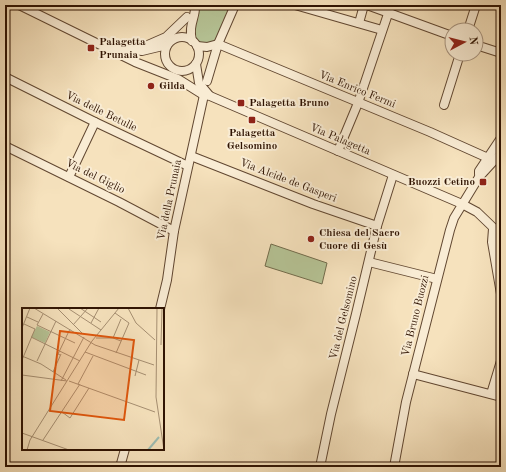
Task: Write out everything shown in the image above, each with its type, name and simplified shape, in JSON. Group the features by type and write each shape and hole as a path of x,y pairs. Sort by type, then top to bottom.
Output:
{"street":[{"name":"Via Palagetta","path":"19,5 150,69 183,82 205,95 462,204 477,212 493,229 501,234"},
{"path":"194,5 178,38 185,38 194,43 207,47 218,44"},
{"path":"180,72 189,70 196,64 199,56 190,28 195,11 194,5"},
{"path":"207,81 218,44 235,5"},
{"path":"296,5 382,30"},
{"path":"360,23 364,5"},
{"path":"367,5 390,9 444,33"},
{"path":"471,22 476,5"},
{"path":"338,151 358,103 390,9"},
{"path":"134,51 166,36 188,17"},
{"name":"Via Palagetta","path":"105,47 134,51 149,50 168,45 178,38"},
{"name":"Via Enrico Fermi","path":"218,44 430,132 488,158"},
{"path":"168,45 165,57 166,62 172,68"},
{"path":"484,48 501,53"},
{"path":"444,105 457,62"},
{"path":"196,64 199,83 205,95"},
{"name":"Via Palagetta","path":"150,69 172,68 191,80 205,95"},
{"name":"Via delle Betulle","path":"5,77 188,166"},
{"name":"Via della Prunaia","path":"160,308 167,280 174,231 205,95"},
{"path":"69,177 95,122"},
{"name":"Via Bruno Buozzi","path":"479,177 480,171 501,138"},
{"name":"Via del Giglio","path":"5,146 174,231"},
{"name":"Via Bruno Buozzi","path":"394,467 406,402 454,218 479,177 501,153"},
{"name":"Via Alcide de Gasperi","path":"191,156 313,204 377,226"},
{"name":"Via del Gelsomino","path":"320,467 331,414 377,226 393,175"},
{"path":"493,229 492,242 501,294"},
{"path":"369,262 437,279"},
{"path":"491,394 501,361"},
{"path":"413,374 501,397"},
{"path":"120,467 125,450"}],"green space":[{"path":"195,5 235,5 218,44 197,46 190,32"},
{"path":"271,244 327,263 322,284 265,266"}],"place":[{"name":"Palagetta Prunaia","path":"91,48"},
{"name":"Gilda","path":"151,86"},
{"name":"Palagetta Bruno","path":"241,103"},
{"name":"Palagetta Gelsomino","path":"252,120"},
{"name":"Buozzi Cetino","path":"483,182"},
{"name":"Chiesa del Sacro Cuore di Gesù","path":"311,239"}]}
